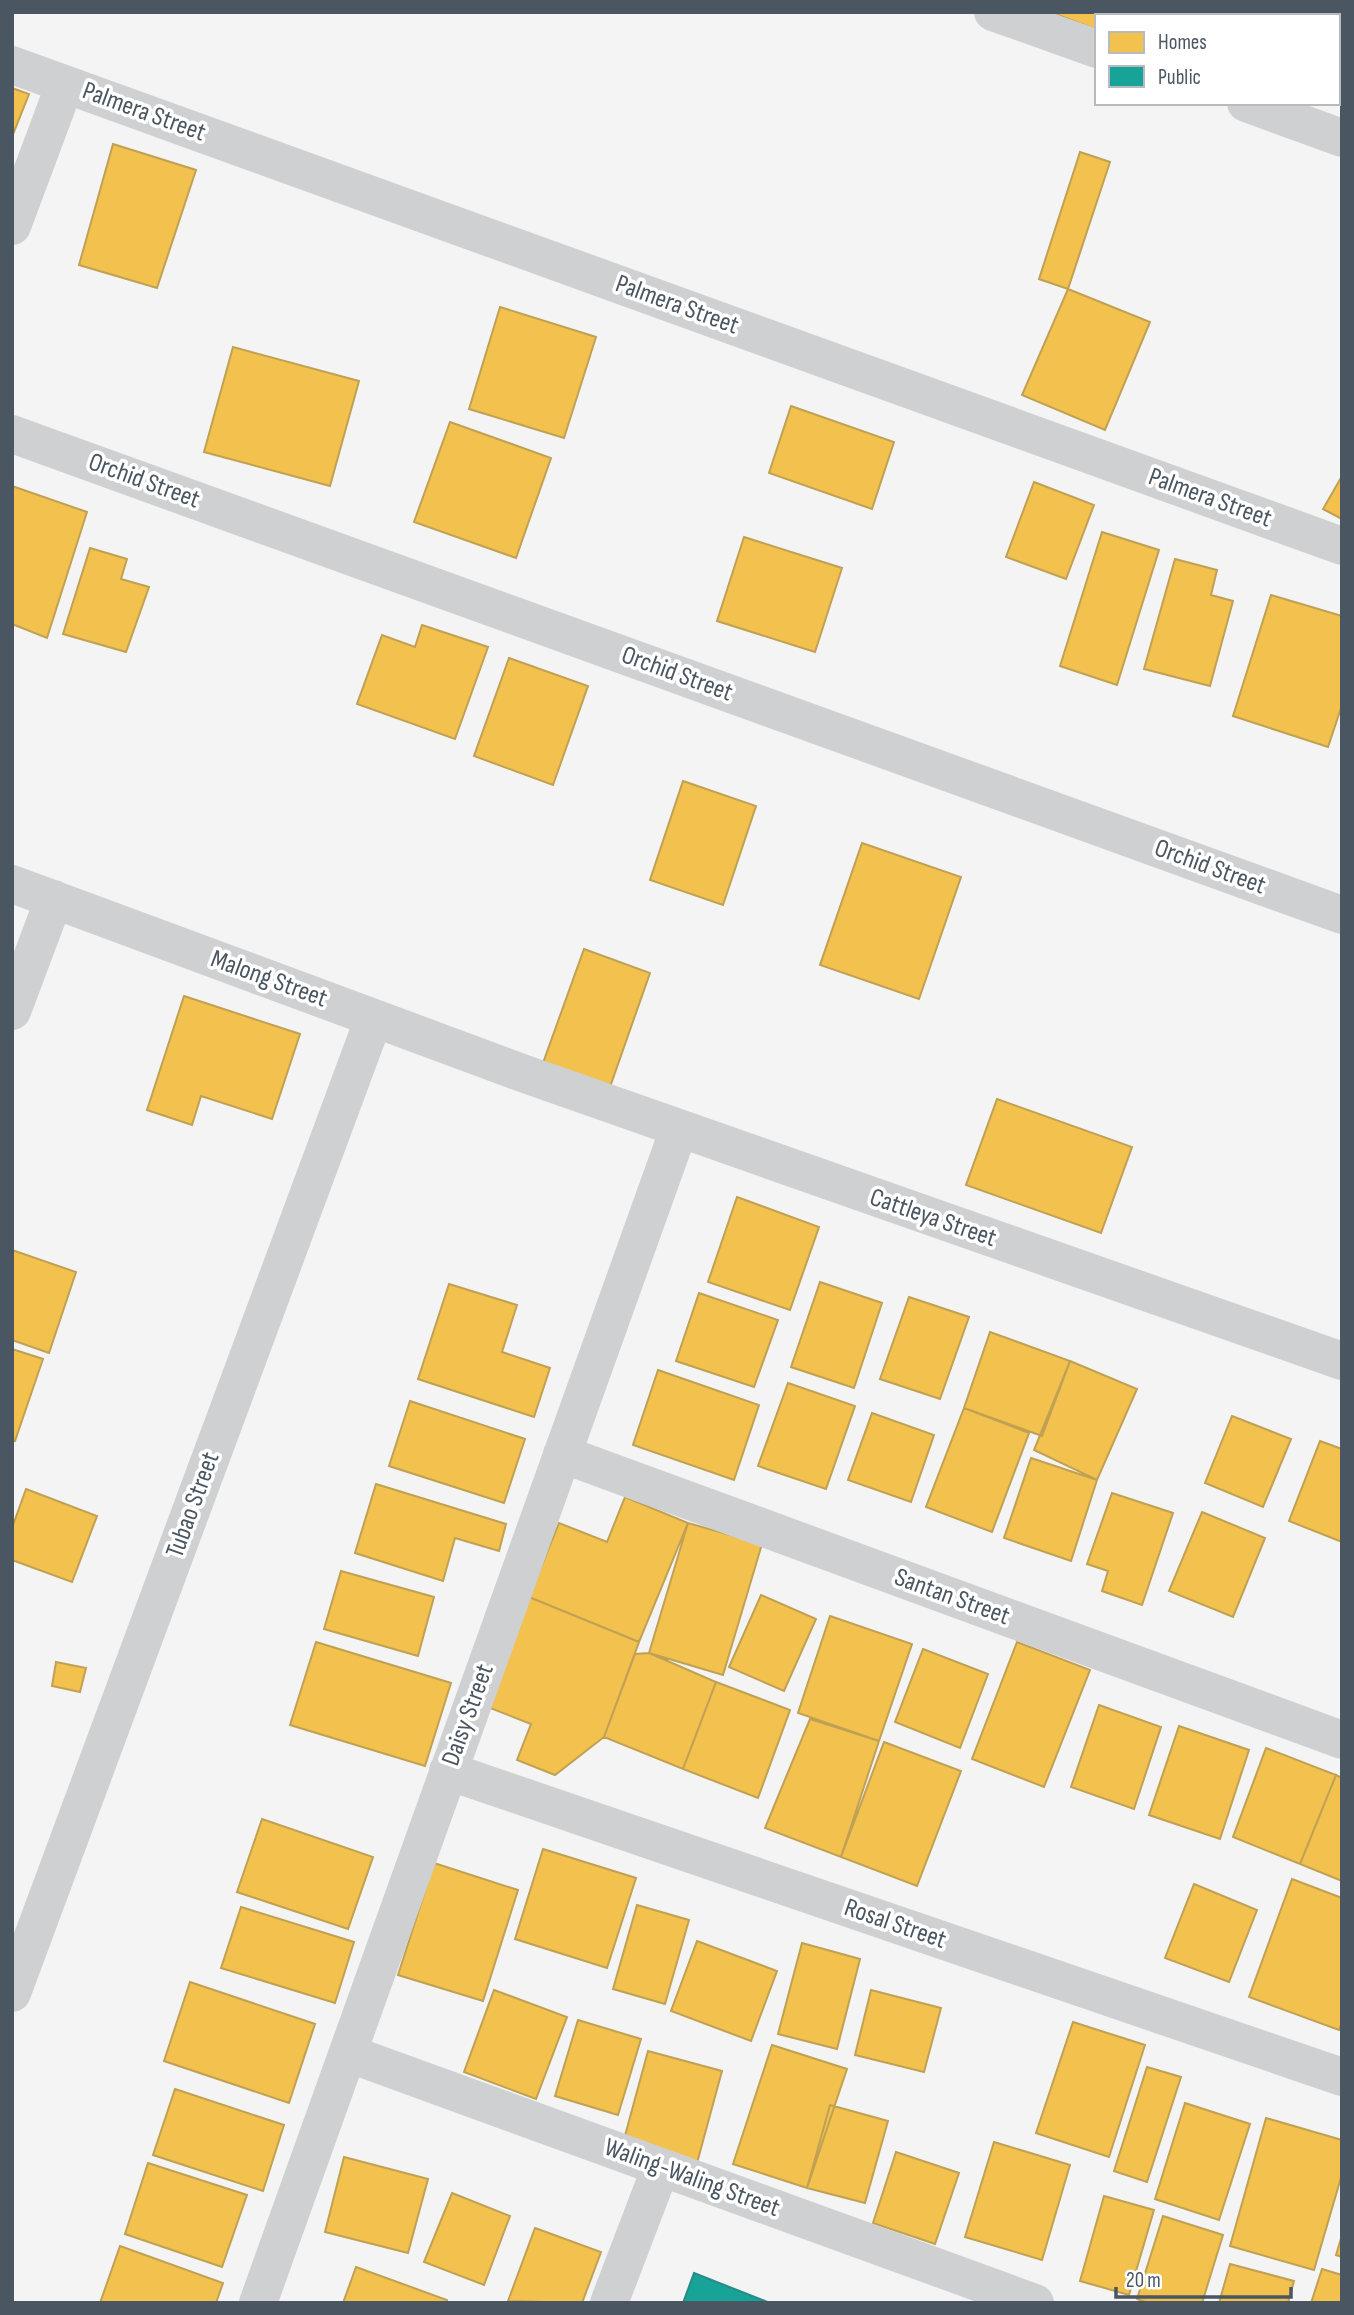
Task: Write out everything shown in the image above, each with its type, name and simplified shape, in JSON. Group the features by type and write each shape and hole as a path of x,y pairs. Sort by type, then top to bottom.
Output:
{"street":[{"path":"993,12 1095,49"},
{"name":"Palmera Street","path":"12,65 1342,546"},
{"path":"12,226 65,84"},
{"path":"1251,105 1342,138"},
{"name":"Orchid Street","path":"12,434 1342,915"},
{"name":"Malong Street","path":"12,884 525,1074"},
{"path":"12,1011 54,899"},
{"name":"Tubao Street","path":"12,1993 374,1018"},
{"name":"Cattleya Street","path":"525,1074 1342,1361"},
{"name":"Daisy Street","path":"258,2303 350,2054 448,1771 679,1129"},
{"name":"Santan Street","path":"562,1454 1342,1740"},
{"name":"Rosal Street","path":"448,1771 1342,2077"},
{"name":"Waling-Waling Street","path":"350,2054 1035,2303"},
{"path":"609,2303 660,2167"}],"building: Homes":[{"path":"1050,12 1110,12 1095,14 1095,29"},
{"path":"1211,12 1312,12 1312,14"},
{"path":"12,88 29,94 12,137"},
{"path":"113,144 196,170 157,288 79,265"},
{"path":"1080,152 1110,162 1068,289 1039,279"},
{"path":"1068,289 1150,322 1105,430 1022,395"},
{"path":"500,307 596,337 564,438 469,409"},
{"path":"233,347 359,381 330,486 204,452"},
{"path":"791,406 894,442 872,509 769,473"},
{"path":"450,422 551,458 516,558 414,522"},
{"path":"1342,476 1342,519 1323,509"},
{"path":"1034,482 1094,505 1066,579 1006,557"},
{"path":"12,486 87,512 47,638 12,624"},
{"path":"1102,532 1159,550 1117,685 1060,666"},
{"path":"744,537 842,568 815,652 717,621"},
{"path":"90,548 127,559 121,579 149,587 126,652 63,634"},
{"path":"1175,559 1217,570 1211,595 1233,601 1210,686 1144,669"},
{"path":"1271,595 1342,616 1342,705 1328,747 1233,716"},
{"path":"422,625 488,647 455,739 357,704 382,635 415,647"},
{"path":"509,658 588,686 553,785 474,756"},
{"path":"683,781 756,806 723,905 650,880"},
{"path":"862,843 961,877 919,999 820,965"},
{"path":"584,949 650,973 610,1087 543,1063"},
{"path":"184,996 300,1034 272,1119 201,1096 192,1125 147,1110"},
{"path":"997,1099 1132,1147 1101,1233 966,1185"},
{"path":"737,1197 819,1227 790,1310 708,1282"},
{"path":"12,1250 76,1272 49,1353 12,1340"},
{"path":"820,1282 882,1303 854,1388 791,1367"},
{"path":"449,1284 517,1305 502,1352 550,1368 534,1417 418,1379"},
{"path":"699,1293 778,1320 754,1387 676,1361"},
{"path":"909,1297 969,1317 940,1399 880,1379"},
{"path":"990,1332 1070,1361 1042,1436 964,1408"},
{"path":"12,1349 43,1359 15,1441 12,1440"},
{"path":"1070,1361 1137,1389 1097,1480 1034,1450"},
{"path":"658,1370 759,1405 734,1480 633,1445"},
{"path":"788,1383 855,1406 826,1489 758,1466"},
{"path":"410,1401 525,1439 504,1503 389,1466"},
{"path":"964,1408 1029,1433 992,1532 926,1507"},
{"path":"872,1413 934,1435 911,1502 848,1480"},
{"path":"1232,1416 1291,1439 1263,1507 1205,1483"},
{"path":"1320,1441 1342,1449 1342,1542 1289,1521"},
{"path":"1031,1458 1097,1480 1071,1561 1004,1538"},
{"path":"376,1484 506,1524 499,1551 455,1538 443,1581 355,1553"},
{"path":"26,1489 97,1516 72,1582 12,1560 12,1528"},
{"path":"1112,1493 1173,1513 1142,1605 1102,1591 1108,1571 1087,1564"},
{"path":"625,1497 688,1523 639,1642 529,1597 559,1523 607,1542"},
{"path":"1202,1512 1265,1538 1233,1617 1169,1591"},
{"path":"688,1523 762,1544 723,1675 649,1653"},
{"path":"341,1571 434,1597 418,1656 324,1629"},
{"path":"761,1595 816,1619 784,1691 729,1667"},
{"path":"529,1597 639,1642 604,1737 555,1775 517,1760 531,1724 485,1706"},
{"path":"830,1616 912,1644 879,1741 798,1713"},
{"path":"316,1642 451,1683 425,1766 290,1725"},
{"path":"1017,1642 1090,1670 1044,1787 972,1759"},
{"path":"923,1649 988,1674 960,1748 895,1722"},
{"path":"649,1653 716,1682 683,1769 604,1737 635,1654"},
{"path":"56,1662 86,1668 80,1692 52,1686"},
{"path":"716,1682 790,1710 758,1798 683,1769"},
{"path":"1099,1705 1161,1727 1134,1809 1071,1787"},
{"path":"810,1719 879,1741 841,1857 765,1828"},
{"path":"1179,1726 1249,1750 1220,1839 1149,1815"},
{"path":"884,1742 961,1771 917,1886 841,1857"},
{"path":"1266,1748 1336,1775 1300,1864 1233,1837"},
{"path":"1336,1775 1342,1778 1342,1881 1300,1864"},
{"path":"262,1819 373,1857 348,1929 237,1892"},
{"path":"543,1849 636,1878 607,1968 515,1939"},
{"path":"434,1863 518,1890 483,2001 398,1975"},
{"path":"1292,1879 1342,1898 1342,2022 1339,2030 1249,1997"},
{"path":"1194,1884 1257,1910 1229,1982 1165,1958"},
{"path":"637,1905 689,1920 665,2004 613,1989"},
{"path":"241,1907 354,1942 335,2003 221,1968"},
{"path":"697,1941 777,1971 751,2041 671,2011"},
{"path":"802,1943 860,1959 837,2049 778,2034"},
{"path":"190,1982 315,2024 289,2103 164,2061"},
{"path":"494,1990 567,2017 536,2099 464,2072"},
{"path":"871,1990 941,2008 924,2072 855,2055"},
{"path":"578,2020 641,2039 618,2115 555,2096"},
{"path":"1073,2022 1145,2045 1109,2157 1036,2133"},
{"path":"772,2045 847,2069 807,2188 733,2164"},
{"path":"648,2051 722,2071 697,2163 623,2143"},
{"path":"1147,2067 1181,2077 1147,2182 1114,2171"},
{"path":"175,2089 284,2125 263,2191 153,2155"},
{"path":"1185,2103 1250,2124 1219,2220 1155,2199"},
{"path":"830,2105 888,2121 865,2203 807,2188"},
{"path":"1266,2118 1342,2140 1342,2174 1314,2270 1230,2246"},
{"path":"994,2142 1070,2165 1042,2260 965,2237"},
{"path":"896,2152 959,2173 935,2244 873,2223"},
{"path":"344,2157 428,2179 408,2253 325,2232"},
{"path":"148,2163 247,2195 222,2267 125,2234"},
{"path":"452,2193 510,2216 484,2285 424,2262"},
{"path":"1104,2196 1154,2210 1129,2295 1080,2281"},
{"path":"1163,2216 1223,2235 1202,2303 1148,2303 1137,2299"},
{"path":"535,2228 601,2252 582,2303 508,2301"},
{"path":"1342,2235 1342,2257 1336,2255"},
{"path":"120,2246 223,2283 216,2303 100,2303"},
{"path":"1230,2264 1294,2281 1288,2303 1219,2303"},
{"path":"356,2267 447,2300 446,2303 343,2303"},
{"path":"1322,2269 1342,2275 1342,2303 1311,2303"}],"building: Public":[{"path":"694,2273 770,2303 683,2303"}]}
